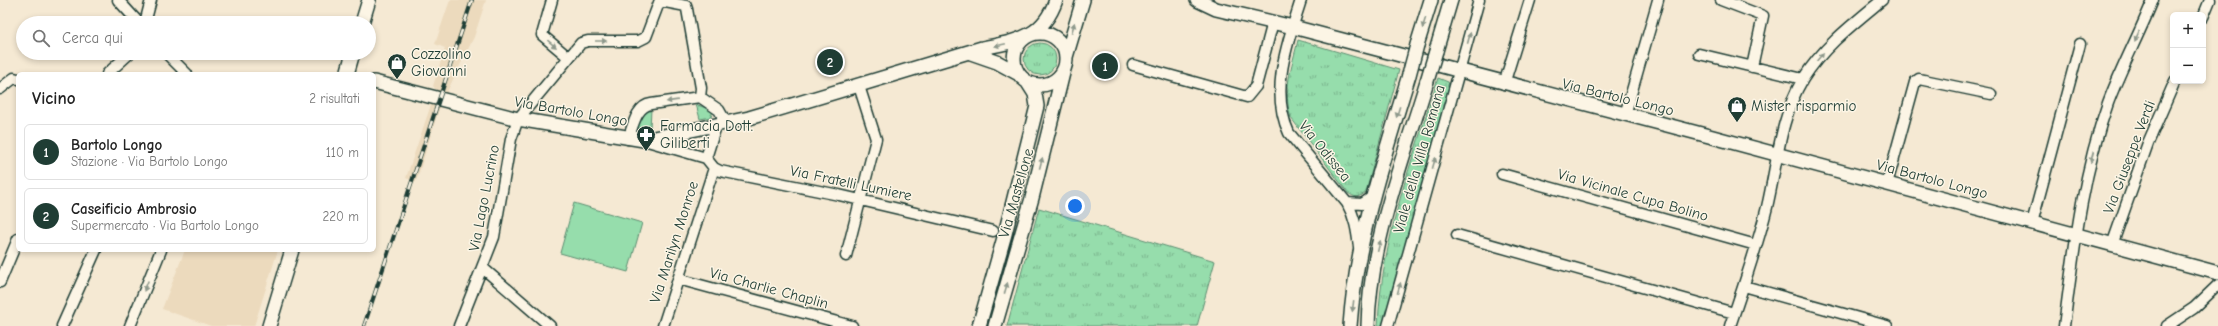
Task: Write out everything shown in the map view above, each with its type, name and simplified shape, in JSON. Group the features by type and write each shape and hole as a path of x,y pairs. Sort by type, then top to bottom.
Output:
{"street":[{"path":"118,0 133,16"},
{"path":"147,16 151,0"},
{"path":"364,16 369,0"},
{"path":"552,0 542,35 568,57"},
{"name":"Via Bartolo Longo","path":"376,83 518,119 628,139 644,140 722,125 1028,36 1042,26 1052,14 1056,0"},
{"path":"971,53 997,62 1017,73 1028,83 1036,85 1049,83 1060,76 1083,0"},
{"name":"Via Bartolo Longo","path":"1197,0 1216,9 1293,27 2218,273"},
{"name":"Via Odissea","path":"1301,0 1281,77 1280,104 1283,121 1289,132 1347,203 1353,214 1357,230 1359,258"},
{"path":"1350,326 1359,258 1372,197 1431,0"},
{"name":"Viale della Villa Romana","path":"1368,326 1373,271 1390,206 1451,0"},
{"name":"Viale della Villa Romana","path":"1388,326 1479,0"},
{"path":"1504,84 1530,0"},
{"path":"1625,115 1658,0"},
{"path":"1721,0 1763,16 1752,67"},
{"path":"1732,319 1744,286 1767,208 1788,114 1803,79 1829,46 1882,0"},
{"path":"2064,326 2075,234 2090,165 2108,103 2153,0"},
{"path":"2205,12 2210,0"},
{"path":"660,1 686,6 701,88 700,97"},
{"name":"Via Lago Lucrino","path":"459,326 484,269 494,238 511,139 518,119 568,57 584,42 643,40 649,33 660,1"},
{"path":"1133,65 1247,97 1256,86 1273,22"},
{"path":"1017,73 1014,59 1018,45 1028,36 1035,34 1049,35 1061,44 1065,63"},
{"path":"2032,223 2080,44"},
{"path":"1699,54 1803,79"},
{"path":"109,72 122,60"},
{"path":"173,60 184,72"},
{"path":"348,72 351,60"},
{"name":"Via Mastellone","path":"995,326 1032,198 1065,63"},
{"path":"0,89 14,78 16,78"},
{"path":"1887,184 1915,82 1919,79 1992,94"},
{"name":"Via Mastellone","path":"980,326 1037,106 1035,94 1028,83"},
{"name":"Via Giuseppe Verdi","path":"2112,245 2148,143 2174,84"},
{"path":"846,256 876,139 859,86"},
{"path":"628,139 640,111 644,106 700,97 718,110 722,125 706,158"},
{"path":"644,140 706,158 714,168"},
{"name":"Via Fratelli Lumiere","path":"714,168 720,171 861,200 993,231"},
{"name":"Via Marilyn Monroe","path":"663,326 714,168"},
{"name":"Via Vicinale Cupa Bolino","path":"1502,174 1756,245"},
{"name":"Via Odissea","path":"1347,203 1362,204 1372,197"},
{"path":"1457,236 1732,319"},
{"path":"1465,243 1732,319"},
{"path":"0,282 16,244"},
{"path":"62,326 95,252"},
{"path":"130,326 160,252"},
{"path":"269,326 291,252"},
{"path":"484,269 550,326"},
{"name":"Via Charlie Chaplin","path":"678,279 852,326"},
{"path":"2167,326 2194,308 2218,285"},
{"path":"1744,286 1887,326"}],"shaded area":[{"path":"450,0 486,0 474,37 440,106 416,182 406,178 436,90 433,86 445,48 435,44"},
{"path":"184,252 277,252 254,326 211,326 162,309"}],"green space":[{"path":"1298,40 1399,70 1366,192 1359,196 1353,196 1348,193 1291,118 1287,98 1289,79"},
{"path":"1037,43 1043,43 1053,50 1056,59 1055,65 1049,72 1043,75 1037,75 1027,68 1024,62 1024,56 1031,46"},
{"path":"1438,78 1448,82 1451,91 1383,326 1378,326 1380,294 1392,231 1409,169"},
{"path":"696,104 713,111 711,117 700,119"},
{"path":"647,110 651,110 650,127 637,129 641,116"},
{"path":"574,203 642,223 628,272 560,253"},
{"path":"1039,208 1215,261 1197,326 1007,326"}],"railway":[{"path":"364,326 472,0"}],"place":[{"name":"Caseificio Ambrosio","path":"830,62"},
{"name":"Bartolo Longo","path":"1105,66"},
{"name":"Cozzolino Giovanni","path":"397,80"},
{"name":"Mister risparmio","path":"1737,123"},
{"name":"Farmacia Dott. Giliberti","path":"646,152"}]}
